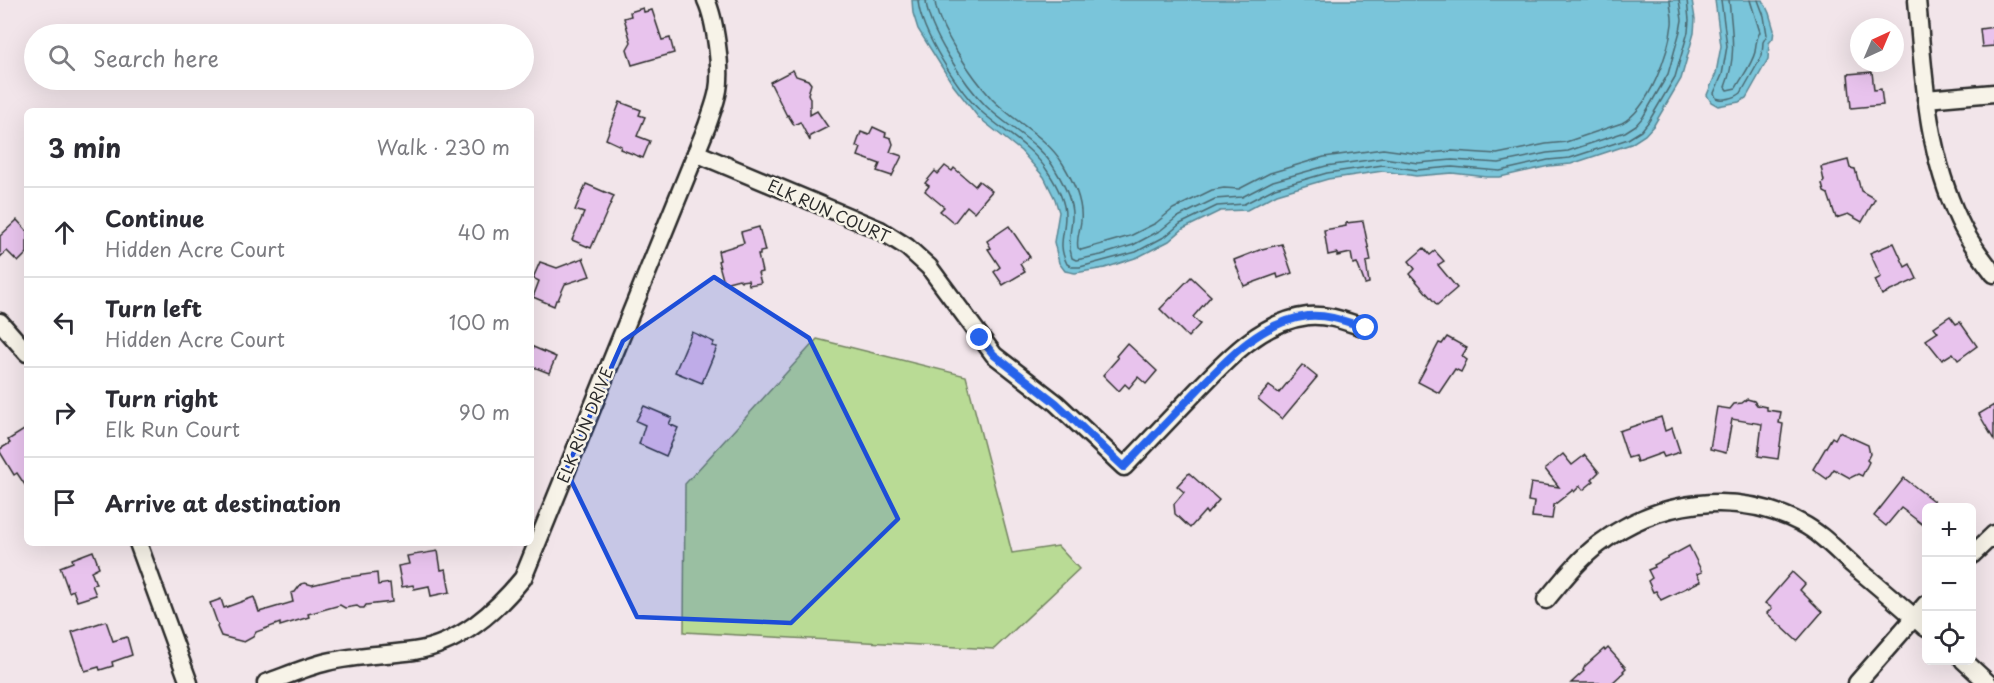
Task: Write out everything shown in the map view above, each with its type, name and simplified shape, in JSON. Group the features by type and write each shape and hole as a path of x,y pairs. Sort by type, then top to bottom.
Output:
{"street":[{"name":"ELK RUN DRIVE","path":"266,683 329,662 417,650 448,641 494,611 523,578 707,126 719,89 715,36 706,0"},
{"path":"1917,0 1930,135 1944,187 1959,223 1994,274"},
{"path":"1926,99 1994,93"},
{"name":"ELK RUN COURT","path":"696,153 880,230 907,247 929,267 994,355 1056,403 1124,467 1227,359 1252,339 1280,323 1309,316 1333,318 1366,328"},
{"path":"0,322 24,350"},
{"path":"1546,600 1597,545 1622,528 1671,509 1706,502 1743,504 1801,523 1820,536 1920,622 1857,683"},
{"path":"1976,550 1994,534"},
{"path":"139,546 189,683"},
{"path":"1969,665 1988,683"}],"highlighted area":[{"path":"714,277 809,338 898,519 791,623 637,617 566,470 623,341"}],"green space":[{"path":"817,339 966,376 1012,553 1058,546 1079,569 994,649 684,632 685,484"}],"water":[{"path":"912,0 1692,0 1695,19 1694,33 1681,79 1654,125 1645,135 1631,144 1571,164 1549,166 1500,177 1452,173 1416,176 1383,171 1328,179 1277,194 1247,210 1220,211 1183,229 1169,241 1138,257 1105,268 1075,273 1065,271 1059,263 1054,242 1059,212 1044,177 1021,151 978,117 953,85 918,29"},
{"path":"1715,0 1763,0 1774,30 1773,38 1769,43 1768,59 1746,98 1739,102 1718,106 1711,102 1707,95 1716,73 1721,46"}],"building":[{"path":"643,8 644,12 652,10 662,40 670,38 674,53 632,65 627,49 631,42 624,18 631,16 630,12"},
{"path":"1994,27 1994,46 1982,47 1980,29"},
{"path":"793,70 796,76 808,80 811,84 808,94 810,115 817,111 828,127 810,136 810,141 800,122 794,125 787,116 770,82"},
{"path":"1872,72 1874,90 1881,89 1883,105 1851,108 1848,74"},
{"path":"620,102 641,110 639,115 645,117 637,136 650,141 643,158 620,149 621,146 606,139"},
{"path":"873,127 891,138 893,144 890,152 902,156 892,176 877,171 880,164 858,156 861,148 856,146 861,132 869,135"},
{"path":"1848,160 1850,168 1855,169 1861,191 1875,199 1862,222 1848,214 1836,218 1822,184 1824,181 1821,167"},
{"path":"945,166 952,171 954,168 975,186 979,181 992,191 974,212 967,206 954,223 940,211 944,207 925,191 929,186 925,183 935,171 938,174"},
{"path":"586,184 614,196 591,248 572,240 584,213 575,210"},
{"path":"17,220 24,228 24,256 18,262 7,251 0,257 0,236"},
{"path":"1363,221 1371,261 1366,262 1369,283 1365,284 1357,263 1353,264 1351,253 1328,255 1324,230 1346,226 1346,223"},
{"path":"1009,226 1030,257 1020,264 1025,272 1003,285 994,272 1000,267 988,249 991,248 987,241"},
{"path":"759,227 765,251 758,255 762,272 758,273 761,283 749,285 748,280 739,279 724,283 718,261 720,260 718,251 744,243 741,232"},
{"path":"1894,243 1905,267 1910,264 1917,279 1882,295 1875,280 1881,277 1870,253"},
{"path":"1282,244 1292,273 1278,278 1277,274 1244,286 1234,260"},
{"path":"1424,248 1430,255 1435,251 1444,261 1438,265 1457,288 1437,305 1410,274 1415,269 1409,261"},
{"path":"583,258 590,276 565,284 554,306 534,297 539,281 534,278 534,276 540,262 557,268"},
{"path":"1191,277 1211,296 1193,317 1200,324 1188,337 1160,309"},
{"path":"1950,316 1956,324 1960,322 1977,346 1958,360 1953,353 1942,360 1926,340 1938,332 1934,327"},
{"path":"692,332 714,342 712,346 717,347 702,383 675,372"},
{"path":"1447,337 1467,348 1462,356 1467,360 1461,372 1455,369 1439,393 1418,382 1439,343 1442,344"},
{"path":"1127,343 1157,371 1146,384 1138,377 1129,388 1125,384 1119,391 1103,375"},
{"path":"534,347 556,357 549,373 534,367"},
{"path":"1302,365 1317,377 1282,419 1258,399 1269,386 1279,393"},
{"path":"1747,399 1754,401 1757,405 1767,407 1767,410 1781,412 1779,423 1783,424 1778,459 1758,456 1762,424 1732,419 1726,453 1710,449 1717,407 1730,409 1734,404 1742,403"},
{"path":"1994,405 1994,440 1979,414"},
{"path":"644,406 672,418 669,424 678,428 666,456 639,444 645,425 636,421"},
{"path":"1661,417 1665,431 1672,428 1680,452 1664,457 1662,453 1637,462 1635,456 1628,458 1619,431"},
{"path":"24,430 24,484 17,473 14,475 0,452 0,449 10,443 8,440"},
{"path":"1839,432 1868,445 1870,454 1867,460 1869,462 1862,476 1858,474 1850,478 1834,469 1827,479 1813,469 1832,437 1835,439"},
{"path":"1563,454 1572,465 1585,455 1599,472 1592,479 1594,481 1583,490 1580,486 1554,505 1552,519 1532,517 1534,502 1528,501 1531,483 1559,487 1545,469"},
{"path":"1189,473 1219,500 1207,514 1205,511 1190,528 1175,514 1174,504 1184,492 1177,486"},
{"path":"1904,478 1936,503 1922,503 1922,524 1901,508 1886,526 1874,516"},
{"path":"1689,546 1702,572 1697,574 1701,581 1661,600 1656,591 1653,592 1648,581 1652,578 1648,570"},
{"path":"93,551 99,567 91,571 96,584 92,585 96,595 77,601 73,590 69,592 60,567 73,562 72,559"},
{"path":"438,551 441,570 446,569 450,592 431,596 429,586 414,589 413,585 402,587 398,566 409,564 407,556"},
{"path":"1792,572 1805,584 1800,590 1822,612 1797,641 1767,613 1772,608 1765,603"},
{"path":"377,573 378,585 390,583 392,602 366,605 364,608 357,606 345,608 340,605 308,614 309,617 280,626 280,623 256,632 253,637 244,642 221,636 210,603 221,599 224,608 254,597 259,612 293,602 291,593 295,592 301,584 312,585"},
{"path":"106,621 113,641 127,637 132,655 112,662 113,666 85,671 72,632"},
{"path":"1608,648 1626,668 1624,672 1612,683 1571,683 1584,671 1585,666"}],"route":[{"path":"980,338 994,355 1056,403 1124,467 1227,359 1252,339 1280,323 1309,316 1333,318 1366,328"}]}
